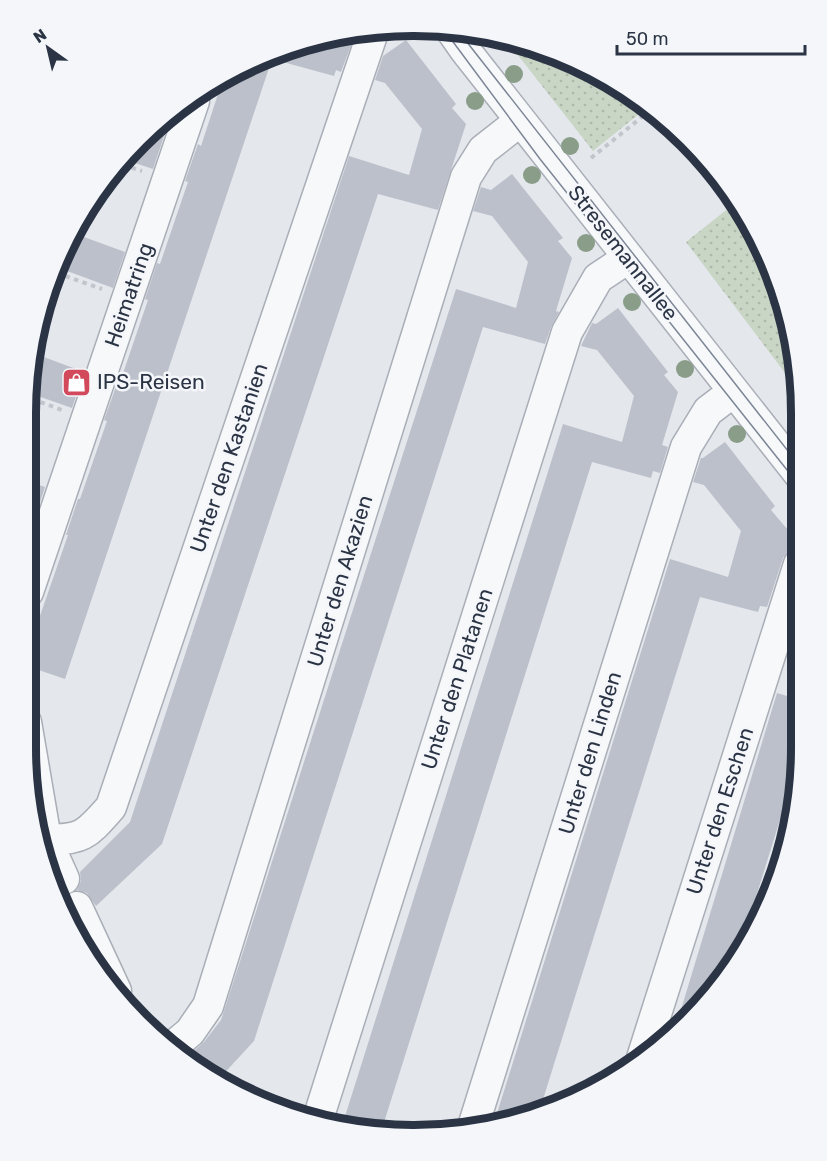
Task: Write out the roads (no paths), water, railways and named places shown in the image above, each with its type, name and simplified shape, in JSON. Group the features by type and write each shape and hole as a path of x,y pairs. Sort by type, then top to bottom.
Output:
{"street":[{"name":"Unter den Kastanien","path":"48,839 68,840 89,832 111,807 371,38"},
{"name":"Stresemannallee","path":"457,39 791,464"},
{"name":"Heimatring","path":"36,568 191,109"},
{"name":"Unter den Akazien","path":"178,1042 190,1032 208,1006 466,177 483,150 520,121"},
{"name":"Unter den Platanen","path":"320,1113 567,332 598,278 628,258"},
{"name":"Unter den Linden","path":"475,1120 686,447 708,411 733,392"},
{"name":"Unter den Eschen","path":"646,1044 791,589"},
{"path":"50,847 64,879"},
{"path":"77,907 100,957"}],"tram line":[{"path":"450,38 540,159 791,475"},
{"path":"465,39 791,455"}],"place":[{"name":"IPS-Reisen","path":"76,382"}]}
